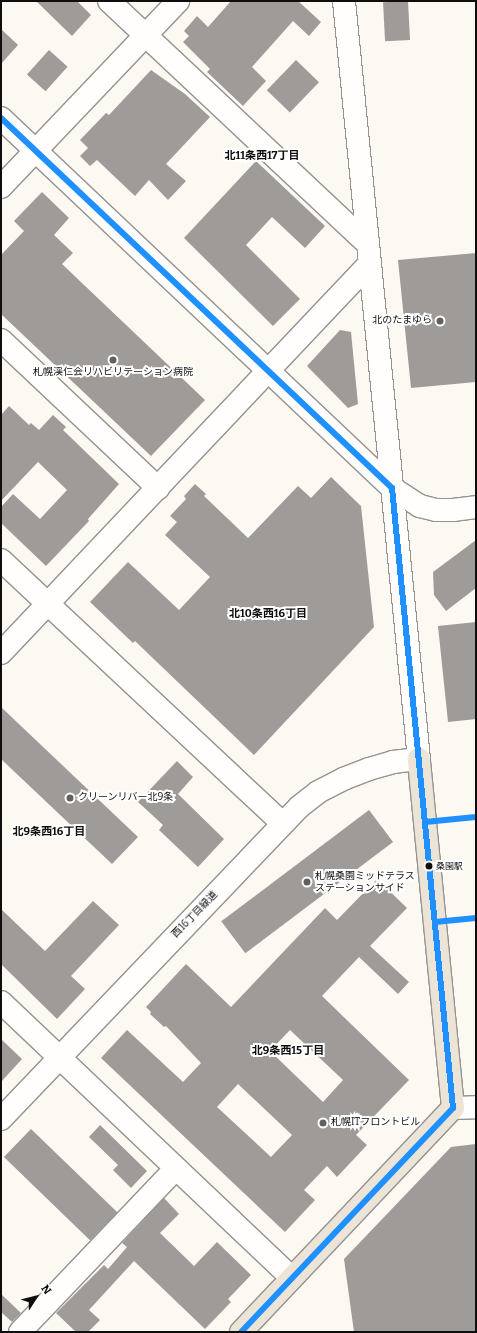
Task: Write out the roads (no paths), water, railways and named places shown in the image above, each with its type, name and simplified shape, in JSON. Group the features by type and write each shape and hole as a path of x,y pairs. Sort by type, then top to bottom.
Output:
{"main road":[{"path":"241,1332 453,1108 419,759"}],"street":[{"path":"109,1 369,254"},
{"path":"1,187 178,1"},
{"path":"344,1 419,759"},
{"path":"1,118 392,488 423,507 448,510 476,507"},
{"path":"1,653 268,372 369,254"},
{"path":"1,340 158,488"},
{"path":"1,560 282,823"},
{"name":"西16丁目緑道","path":"1,1119 282,823 318,792 343,779 393,762 419,759"},
{"path":"1,1002 292,1278"},
{"path":"453,1108 476,1107"},
{"path":"20,1332 176,1168"}],"place":[{"name":"北のたまゆら","path":"440,321"},
{"name":"札幌渓仁会リハビリテーション病院","path":"113,360"},
{"name":"クリーンリバー北9条","path":"70,798"},
{"name":"桑園駅","path":"429,866"},
{"name":"札幌桑園ミッドテラス ステーションサイド","path":"307,882"},
{"name":"札幌ITフロントビル","path":"323,1123"}],"district":[{"name":"北11条西17丁目","path":"262,156"},
{"name":"北10条西16丁目","path":"268,614"},
{"name":"北9条西16丁目","path":"49,832"},
{"name":"北9条西15丁目","path":"288,1051"}]}
